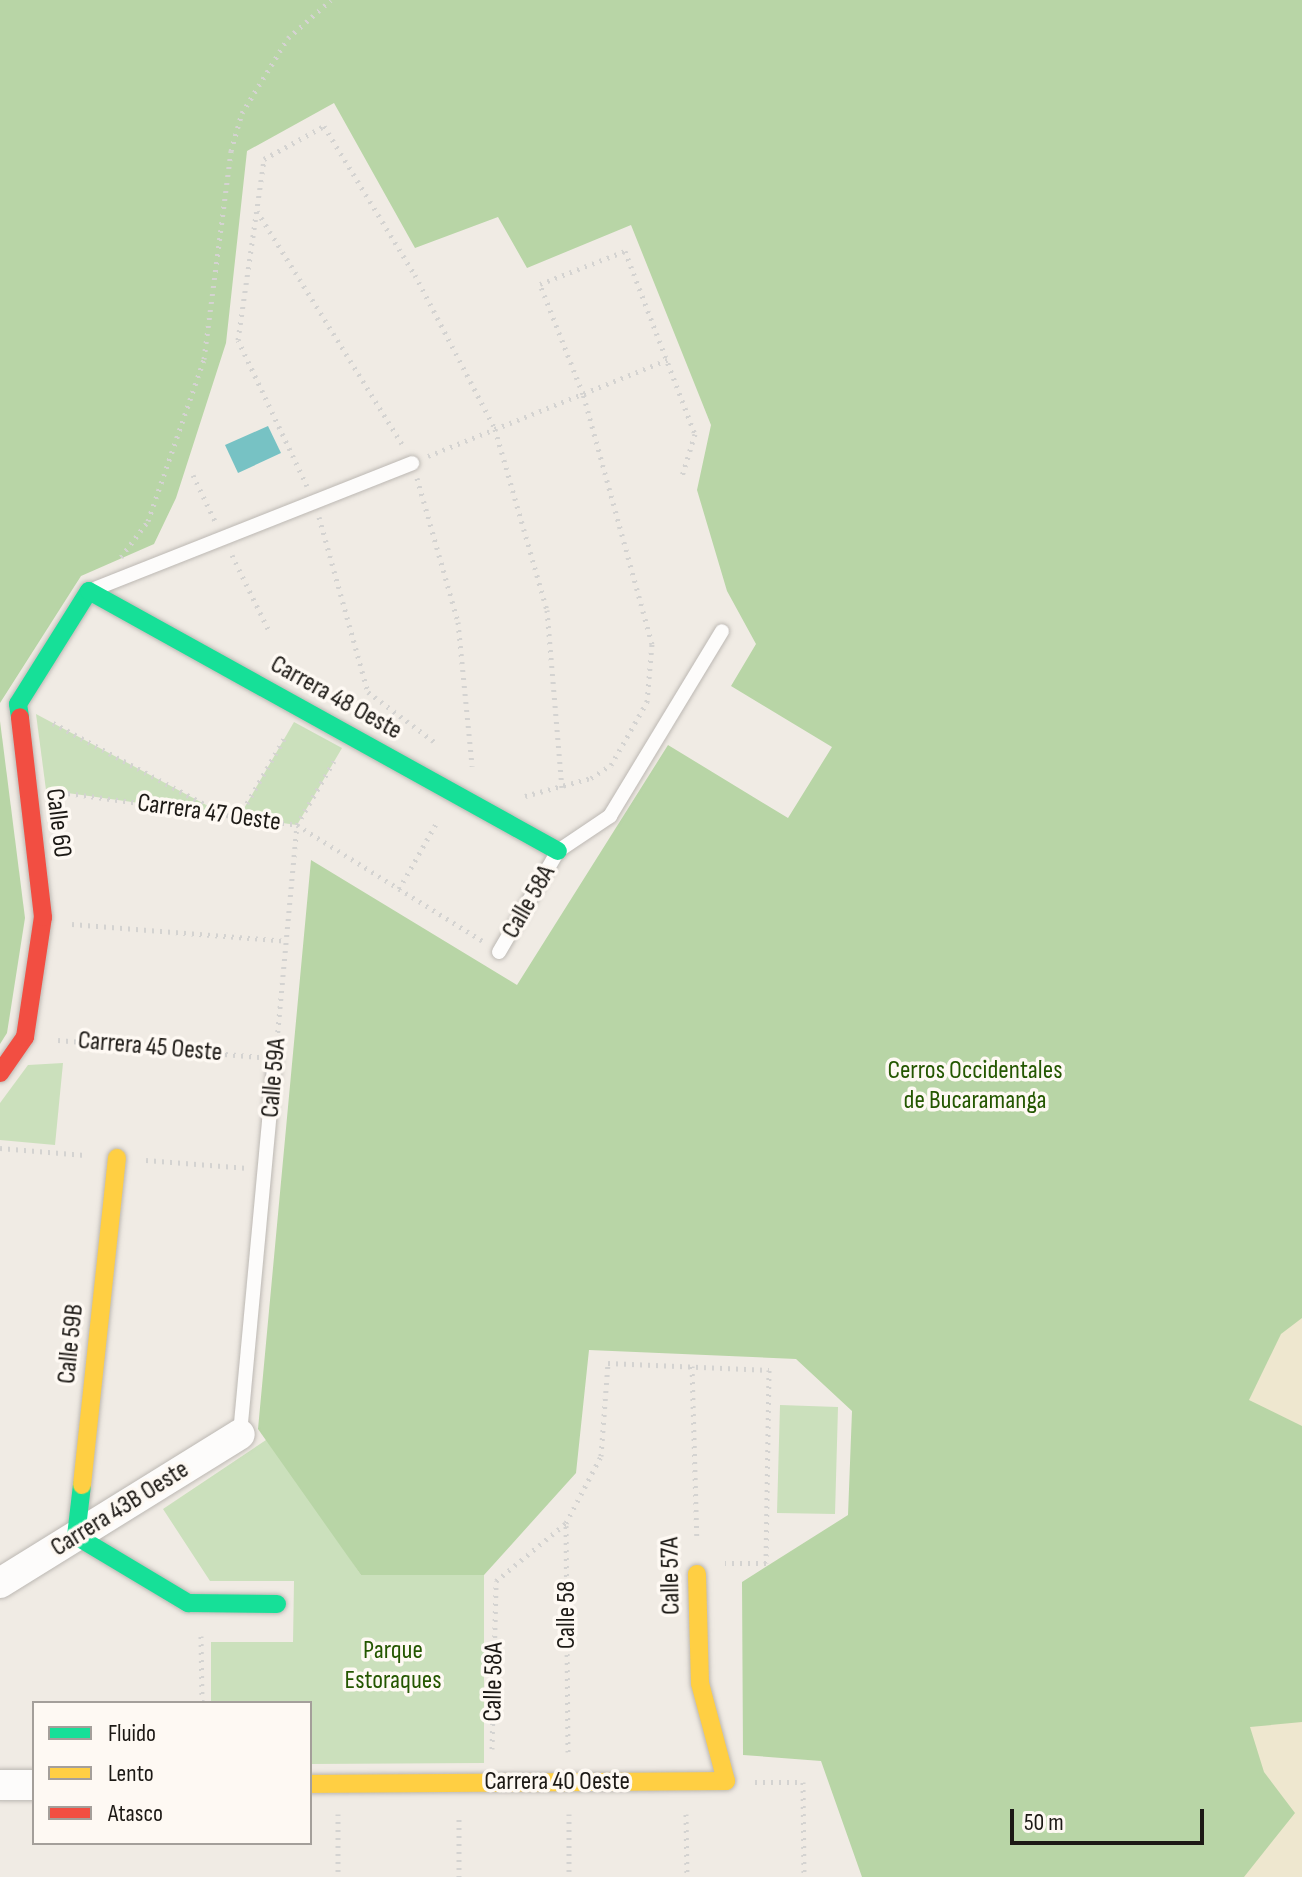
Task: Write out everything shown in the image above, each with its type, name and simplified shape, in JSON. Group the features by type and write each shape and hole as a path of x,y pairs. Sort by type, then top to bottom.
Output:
{"street":[{"path":"18,704 89,591"},
{"name":"Carrera 48 Oeste","path":"89,591 558,851"},
{"name":"Calle 60","path":"0,1073 25,1037 42,922 18,704"},
{"name":"Calle 59B","path":"76,1536 117,1158"},
{"name":"Carrera 43B Oeste","path":"0,1583 240,1434"},
{"path":"76,1536 188,1603 277,1604"},
{"name":"Calle 57A","path":"697,1569 700,1683 726,1781"},
{"name":"Carrera 40 Oeste","path":"312,1784 726,1781"},
{"path":"0,1785 32,1785"}],"lane":[{"path":"89,591 412,463"},
{"path":"558,851 610,816 722,631"},
{"name":"Calle 58A","path":"499,952 558,851"},
{"name":"Calle 59A","path":"240,1434 275,1058"}],"path":[{"path":"119,560 148,521 204,359 231,151 242,113 288,38 331,0"},
{"path":"238,340 264,159 324,126 415,275 495,429 547,610 562,787"},
{"path":"517,797 562,787 611,765 631,736 647,702 652,644 583,394 540,284 625,251 695,434 682,476"},
{"path":"412,463 667,360"},
{"path":"368,692 449,753"},
{"path":"18,704 225,815"},
{"path":"239,817 301,709"},
{"name":"Calle 59A","path":"275,1058 297,825 349,735"},
{"path":"461,761 473,770"},
{"name":"Carrera 47 Oeste","path":"27,787 297,825 499,952"},
{"path":"399,889 454,793"},
{"path":"42,922 286,941"},
{"name":"Carrera 45 Oeste","path":"25,1037 275,1058"},
{"name":"Calle 58","path":"569,1877 566,1523 601,1456 608,1363 692,1366"},
{"path":"692,1366 769,1370 766,1563 697,1569"},
{"name":"Calle 57A","path":"692,1366 697,1569"},
{"name":"Calle 58A","path":"492,1782 496,1581 566,1523"},
{"path":"200,1603 202,1701"},
{"path":"686,1781 687,1877"},
{"path":"726,1781 803,1782 804,1877"},
{"path":"459,1877 460,1783"},
{"path":"338,1784 338,1877"}],"green space":[{"name":"Cerros Occidentales de Bucaramanga","path":"0,0 1302,0 1302,1877 862,1877 821,1761 743,1755 742,1582 848,1515 852,1411 796,1359 589,1350 576,1473 484,1575 361,1575 258,1429 311,860 517,985 668,745 788,818 832,747 731,686 756,644 727,591 697,490 711,425 631,225 527,268 498,217 415,248 334,103 247,151 226,343 176,498 154,544 81,576 0,703"},
{"path":"36,714 225,815 46,790"},
{"path":"0,721 25,918 7,1033 0,1044"},
{"path":"294,722 342,748 297,825 239,817"},
{"path":"63,1063 55,1145 0,1140 0,1103 28,1065"},
{"path":"780,1405 838,1407 835,1514 777,1513"},
{"name":"Parque Estoraques","path":"269,1438 361,1575 484,1575 484,1763 312,1764 312,1701 211,1701 211,1642 293,1642 294,1581 210,1581 163,1509"}],"sand":[{"path":"1302,1318 1302,1426 1249,1400 1281,1334"},
{"path":"1302,1722 1302,1877 1244,1877 1295,1813 1264,1772 1250,1727"}],"water":[{"path":"268,426 281,453 238,473 225,445"}],"traffic: fast":[{"path":"20,717 18,704 89,591 558,851"},
{"path":"82,1485 76,1536 188,1603 277,1604"}],"traffic: slow":[{"path":"82,1485 117,1158"},
{"path":"312,1784 726,1781 700,1683 697,1574"}],"traffic: jam":[{"path":"0,1073 25,1037 43,917 20,717"}]}
